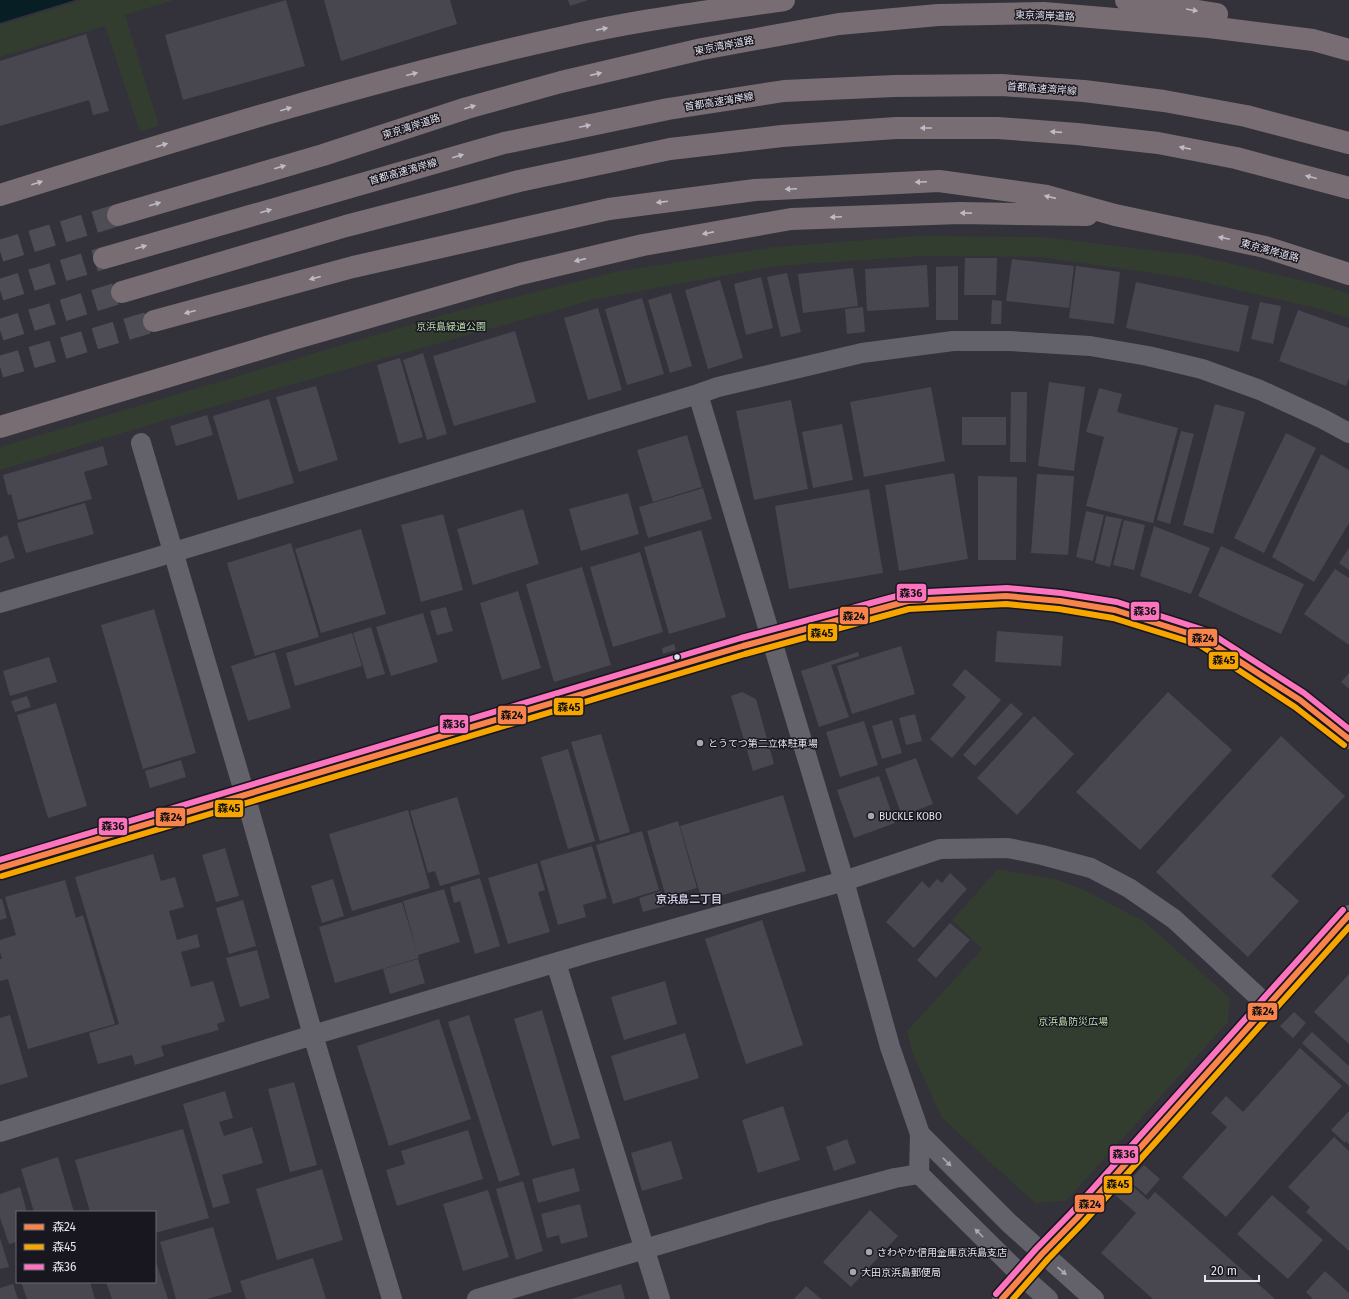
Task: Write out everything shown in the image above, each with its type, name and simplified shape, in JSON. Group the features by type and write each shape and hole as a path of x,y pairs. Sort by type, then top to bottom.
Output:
{"highway":[{"path":"0,194 151,148 392,78 594,30 648,20 784,0"},
{"path":"1126,0 1216,14 1292,29 1310,40"},
{"name":"東京湾岸道路","path":"118,215 323,155 467,108 561,82 702,49 839,24 938,15 1044,13 1209,27 1310,40 1349,50"},
{"name":"首都高速湾岸線","path":"104,258 504,143 668,108 784,91 894,86 1002,85 1084,91 1164,101 1246,116 1349,143"},
{"path":"122,292 346,226 519,181 670,149 782,136 896,128 998,128 1077,134 1158,143 1236,158 1349,188"},
{"name":"東京湾岸道路","path":"154,321 353,267 608,209 755,190 938,182 1047,196 1115,215 1265,247 1349,274"},
{"path":"0,427 293,339 520,274 643,245 791,219 960,213 1115,215"}],"street":[{"path":"0,603 174,552 718,387 862,353 953,341 1090,346 1148,356 1202,369 1260,390 1349,433"},
{"path":"698,394 844,881 890,1047 920,1134 918,1174 1022,1276 1048,1299"},
{"path":"141,443 245,795 313,1035 392,1299"},
{"path":"0,868 772,637 908,601 1006,596 1060,601 1115,610 1203,638 1300,700 1349,739"},
{"path":"0,1132 313,1035 556,963 844,881 940,849 1008,848 1042,854 1091,868 1130,888 1174,919 1267,1005"},
{"path":"1002,1299 1042,1254 1078,1218 1349,915"},
{"path":"556,963 660,1299"},
{"path":"920,1134 1009,1224 1094,1299"},
{"path":"477,1299 769,1212 895,1178 918,1174"}],"green space":[{"path":"83,0 174,0 125,15 159,126 140,132 105,26 0,57 0,25"},
{"name":"京浜島緑道公園","path":"917,236 1041,237 1194,255 1329,287 1349,294 1349,318 1320,309 1186,278 1040,257 922,256 778,266 596,299 159,422 0,470 0,447 453,312 620,271 774,247"},
{"name":"京浜島防災広場","path":"998,869 1055,879 1084,890 1145,922 1230,998 1228,1022 1066,1201 1035,1203 941,1117 912,1051 907,1031 982,949 952,920"}],"water":[{"path":"0,0 75,0 0,23"}],"building":[{"path":"286,0 305,66 183,100 165,35"},
{"path":"324,0 450,0 457,24 341,61"},
{"path":"568,0 588,0 570,6"},
{"path":"86,34 109,111 93,115 89,100 0,126 0,61"},
{"path":"965,258 997,258 996,295 964,295"},
{"path":"1012,259 1074,266 1069,308 1006,301"},
{"path":"927,265 929,307 867,311 865,269"},
{"path":"958,266 958,320 936,320 936,267"},
{"path":"1076,266 1120,272 1114,324 1069,318"},
{"path":"853,268 858,306 803,313 798,274"},
{"path":"787,273 801,332 781,337 767,277"},
{"path":"761,277 773,328 746,335 734,284"},
{"path":"720,280 743,358 708,369 685,290"},
{"path":"1136,282 1249,306 1239,352 1126,328"},
{"path":"671,293 692,366 670,373 648,300"},
{"path":"642,298 664,374 627,385 605,309"},
{"path":"992,300 1002,301 1001,324 991,324"},
{"path":"1260,302 1281,306 1273,344 1251,339"},
{"path":"863,307 865,332 847,334 845,309"},
{"path":"598,308 622,390 588,400 564,318"},
{"path":"1298,310 1349,328 1349,378 1346,386 1279,361"},
{"path":"515,331 536,402 454,426 433,356"},
{"path":"423,353 447,434 427,440 403,360"},
{"path":"400,358 423,437 399,444 377,365"},
{"path":"1049,382 1085,387 1074,471 1038,466"},
{"path":"316,386 338,460 299,472 276,397"},
{"path":"931,387 945,461 864,477 850,402"},
{"path":"1099,388 1122,394 1117,412 1178,428 1153,523 1086,506 1104,437 1086,432"},
{"path":"1011,392 1027,392 1026,462 1010,462"},
{"path":"269,399 294,483 238,500 213,416"},
{"path":"791,400 808,489 754,500 736,411"},
{"path":"1215,404 1245,412 1213,534 1183,525"},
{"path":"207,415 213,435 176,446 170,426"},
{"path":"962,417 1006,417 1006,445 962,445"},
{"path":"842,424 853,480 813,488 802,432"},
{"path":"1181,431 1194,434 1170,524 1157,520"},
{"path":"1286,433 1316,448 1264,553 1234,538"},
{"path":"687,435 702,487 653,502 637,450"},
{"path":"103,446 108,465 84,472 92,499 18,520 11,494 8,495 3,475"},
{"path":"1321,454 1349,470 1349,523 1314,582 1272,557"},
{"path":"954,473 968,559 899,571 885,485"},
{"path":"1037,474 1074,476 1068,555 1031,553"},
{"path":"978,476 1017,477 1016,560 978,560"},
{"path":"703,488 712,519 648,538 639,507"},
{"path":"869,489 883,573 789,589 775,506"},
{"path":"628,493 639,534 581,551 569,509"},
{"path":"85,503 94,534 26,553 17,523"},
{"path":"523,509 539,564 473,585 457,529"},
{"path":"1086,511 1104,515 1093,561 1076,557"},
{"path":"443,514 463,590 421,602 401,525"},
{"path":"1106,516 1122,519 1110,567 1095,563"},
{"path":"1124,520 1145,525 1134,570 1113,565"},
{"path":"1154,526 1210,548 1191,594 1140,576"},
{"path":"361,529 386,614 321,633 295,549"},
{"path":"701,530 726,617 669,634 644,547"},
{"path":"7,535 15,558 0,563 0,538"},
{"path":"291,543 319,637 255,656 227,563"},
{"path":"1221,546 1304,584 1281,634 1198,596"},
{"path":"1349,548 1349,570 1339,563"},
{"path":"640,552 663,632 613,647 590,567"},
{"path":"582,567 611,665 554,682 526,584"},
{"path":"1335,569 1349,578 1349,645 1304,614"},
{"path":"518,591 541,668 502,680 480,603"},
{"path":"446,607 453,631 437,635 430,611"},
{"path":"154,609 196,753 143,769 101,625"},
{"path":"423,613 438,662 391,676 376,627"},
{"path":"371,627 385,674 367,679 353,633"},
{"path":"997,631 1063,636 1061,666 995,662"},
{"path":"352,633 362,666 295,686 286,653"},
{"path":"674,644 676,650 663,654 662,648"},
{"path":"901,646 915,694 852,714 837,666"},
{"path":"275,652 291,708 248,721 231,666"},
{"path":"858,652 859,656 831,665 849,717 819,727 801,671"},
{"path":"49,657 57,682 10,696 3,671"},
{"path":"965,669 1001,700 952,758 930,739 966,697 952,685"},
{"path":"1349,673 1349,689 1341,682"},
{"path":"742,692 756,699 774,764 753,771 731,696"},
{"path":"1168,692 1232,750 1140,850 1076,792"},
{"path":"27,696 31,707 15,712 11,701"},
{"path":"56,703 87,806 48,818 17,715"},
{"path":"1011,703 1023,714 975,766 963,755"},
{"path":"915,714 922,741 906,745 899,718"},
{"path":"1034,716 1074,754 1017,815 977,778"},
{"path":"892,720 902,753 882,759 872,726"},
{"path":"864,721 878,765 840,777 826,732"},
{"path":"601,734 630,832 600,841 571,742"},
{"path":"1281,736 1345,796 1271,876 1299,901 1248,957 1156,872"},
{"path":"568,749 595,841 568,849 541,757"},
{"path":"916,758 933,804 902,816 885,769"},
{"path":"181,760 186,777 150,788 145,771"},
{"path":"879,776 895,823 854,838 837,790"},
{"path":"783,795 806,871 702,901 680,826"},
{"path":"457,797 480,874 440,886 435,871 428,873 410,811"},
{"path":"408,810 430,888 352,911 329,834"},
{"path":"678,821 697,888 666,897 647,831"},
{"path":"642,831 659,890 613,904 596,845"},
{"path":"592,846 607,898 583,905 586,917 558,925 540,861"},
{"path":"225,848 239,896 216,902 202,855"},
{"path":"153,854 161,881 175,877 184,907 169,911 177,940 197,934 200,947 181,952 191,987 213,981 225,1021 217,1024 219,1030 161,1046 164,1056 135,1065 132,1055 98,1064 89,1033 119,1024 75,877"},
{"path":"537,863 545,890 538,892 550,932 508,944 488,878"},
{"path":"950,873 967,889 914,948 886,922 922,881 929,888 937,879 942,883"},
{"path":"480,878 500,946 475,954 460,901 454,903 450,887"},
{"path":"333,879 344,916 322,923 311,886"},
{"path":"65,880 76,918 83,915 115,1024 28,1049 8,979 0,981 0,959 2,959 0,952 0,940 16,935 5,897"},
{"path":"444,889 460,942 418,955 403,901"},
{"path":"661,891 665,906 643,912 639,898"},
{"path":"0,899 2,899 7,918 0,920"},
{"path":"243,900 256,946 229,954 216,908"},
{"path":"402,902 419,958 335,983 319,927"},
{"path":"762,920 803,1045 746,1064 705,939"},
{"path":"950,923 970,940 936,978 917,960"},
{"path":"257,950 270,998 240,1007 226,958"},
{"path":"418,959 425,983 390,994 383,969"},
{"path":"1349,974 1349,1044 1314,1012"},
{"path":"665,981 677,1024 624,1040 611,997"},
{"path":"542,1010 580,1138 552,1146 514,1019"},
{"path":"1294,1012 1306,1023 1293,1038 1280,1026"},
{"path":"10,1015 28,1077 0,1085 0,1018"},
{"path":"469,1015 520,1175 499,1182 448,1022"},
{"path":"439,1019 471,1119 389,1146 357,1046"},
{"path":"1312,1032 1349,1066 1349,1086 1302,1043"},
{"path":"685,1033 699,1078 624,1101 611,1056"},
{"path":"1300,1048 1342,1086 1226,1217 1182,1177 1227,1127 1211,1113 1226,1096 1243,1112"},
{"path":"294,1082 317,1165 290,1172 268,1089"},
{"path":"225,1091 233,1118 219,1122 224,1136 252,1127 263,1163 222,1175 230,1203 213,1208 183,1104"},
{"path":"783,1106 800,1160 758,1173 742,1120"},
{"path":"1349,1111 1349,1144 1346,1141 1345,1143 1331,1130"},
{"path":"183,1129 209,1218 156,1233 156,1211 90,1211 75,1160"},
{"path":"468,1130 483,1179 397,1206 386,1170 405,1164 401,1151"},
{"path":"1334,1137 1349,1151 1349,1251 1306,1212 1310,1207 1288,1187"},
{"path":"847,1139 856,1163 834,1171 826,1147"},
{"path":"671,1141 683,1179 642,1191 631,1153"},
{"path":"58,1157 74,1211 34,1211 21,1169"},
{"path":"1144,1165 1160,1179 1146,1195 1129,1181"},
{"path":"574,1168 580,1191 538,1203 532,1179"},
{"path":"322,1169 343,1240 277,1260 256,1189"},
{"path":"1126,1180 1148,1200 1155,1192 1275,1299 1153,1299 1101,1253 1136,1213 1113,1193"},
{"path":"523,1181 543,1251 516,1260 496,1189"},
{"path":"20,1187 27,1211 16,1211 16,1242 9,1244 0,1218 0,1194"},
{"path":"488,1190 509,1257 463,1271 443,1204"},
{"path":"1272,1195 1323,1240 1288,1279 1237,1234"},
{"path":"580,1204 588,1237 561,1244 559,1235 547,1238 541,1214"},
{"path":"870,1210 898,1236 851,1287 823,1262"},
{"path":"213,1227 232,1292 207,1299 176,1299 160,1242"},
{"path":"0,1238 9,1267 0,1269"},
{"path":"313,1258 326,1299 246,1299 240,1281"},
{"path":"156,1262 168,1299 112,1299 106,1283 156,1283"},
{"path":"1325,1271 1349,1293 1349,1299 1313,1299 1306,1292"},
{"path":"21,1283 90,1283 95,1299 27,1299"},
{"path":"13,1284 18,1299 0,1299 0,1288"},
{"path":"621,1284 625,1299 571,1299"},
{"path":"806,1286 821,1299 794,1299"}],"tunnel":[{"path":"0,251 118,215"},
{"path":"0,290 104,258"},
{"path":"0,330 122,292"},
{"path":"0,367 154,321"}],"transit line":[{"name":"森36","path":"0,860 741,638 908,593 1007,588 1061,593 1117,602 1207,631 1304,693 1349,729"},
{"name":"森24","path":"0,868 743,646 908,601 1006,596 1060,601 1115,610 1203,638 1300,700 1349,739"},
{"name":"森45","path":"2,876 745,654 909,609 1006,604 1059,609 1113,618 1200,645 1295,707 1344,745"},
{"name":"森36","path":"996,1294 1036,1249 1071,1213 1343,910"},
{"name":"森24","path":"1002,1299 1042,1254 1077,1218 1349,915"},
{"name":"森45","path":"1013,1299 1349,927"}],"place":[{"name":"とうてつ第二立体駐車場","path":"700,743"},
{"name":"BUCKLE KOBO","path":"871,816"},
{"name":"さわやか信用金庫京浜島支店","path":"869,1252"},
{"name":"大田京浜島郵便局","path":"853,1272"}],"district":[{"name":"京浜島二丁目","path":"689,899"}]}
